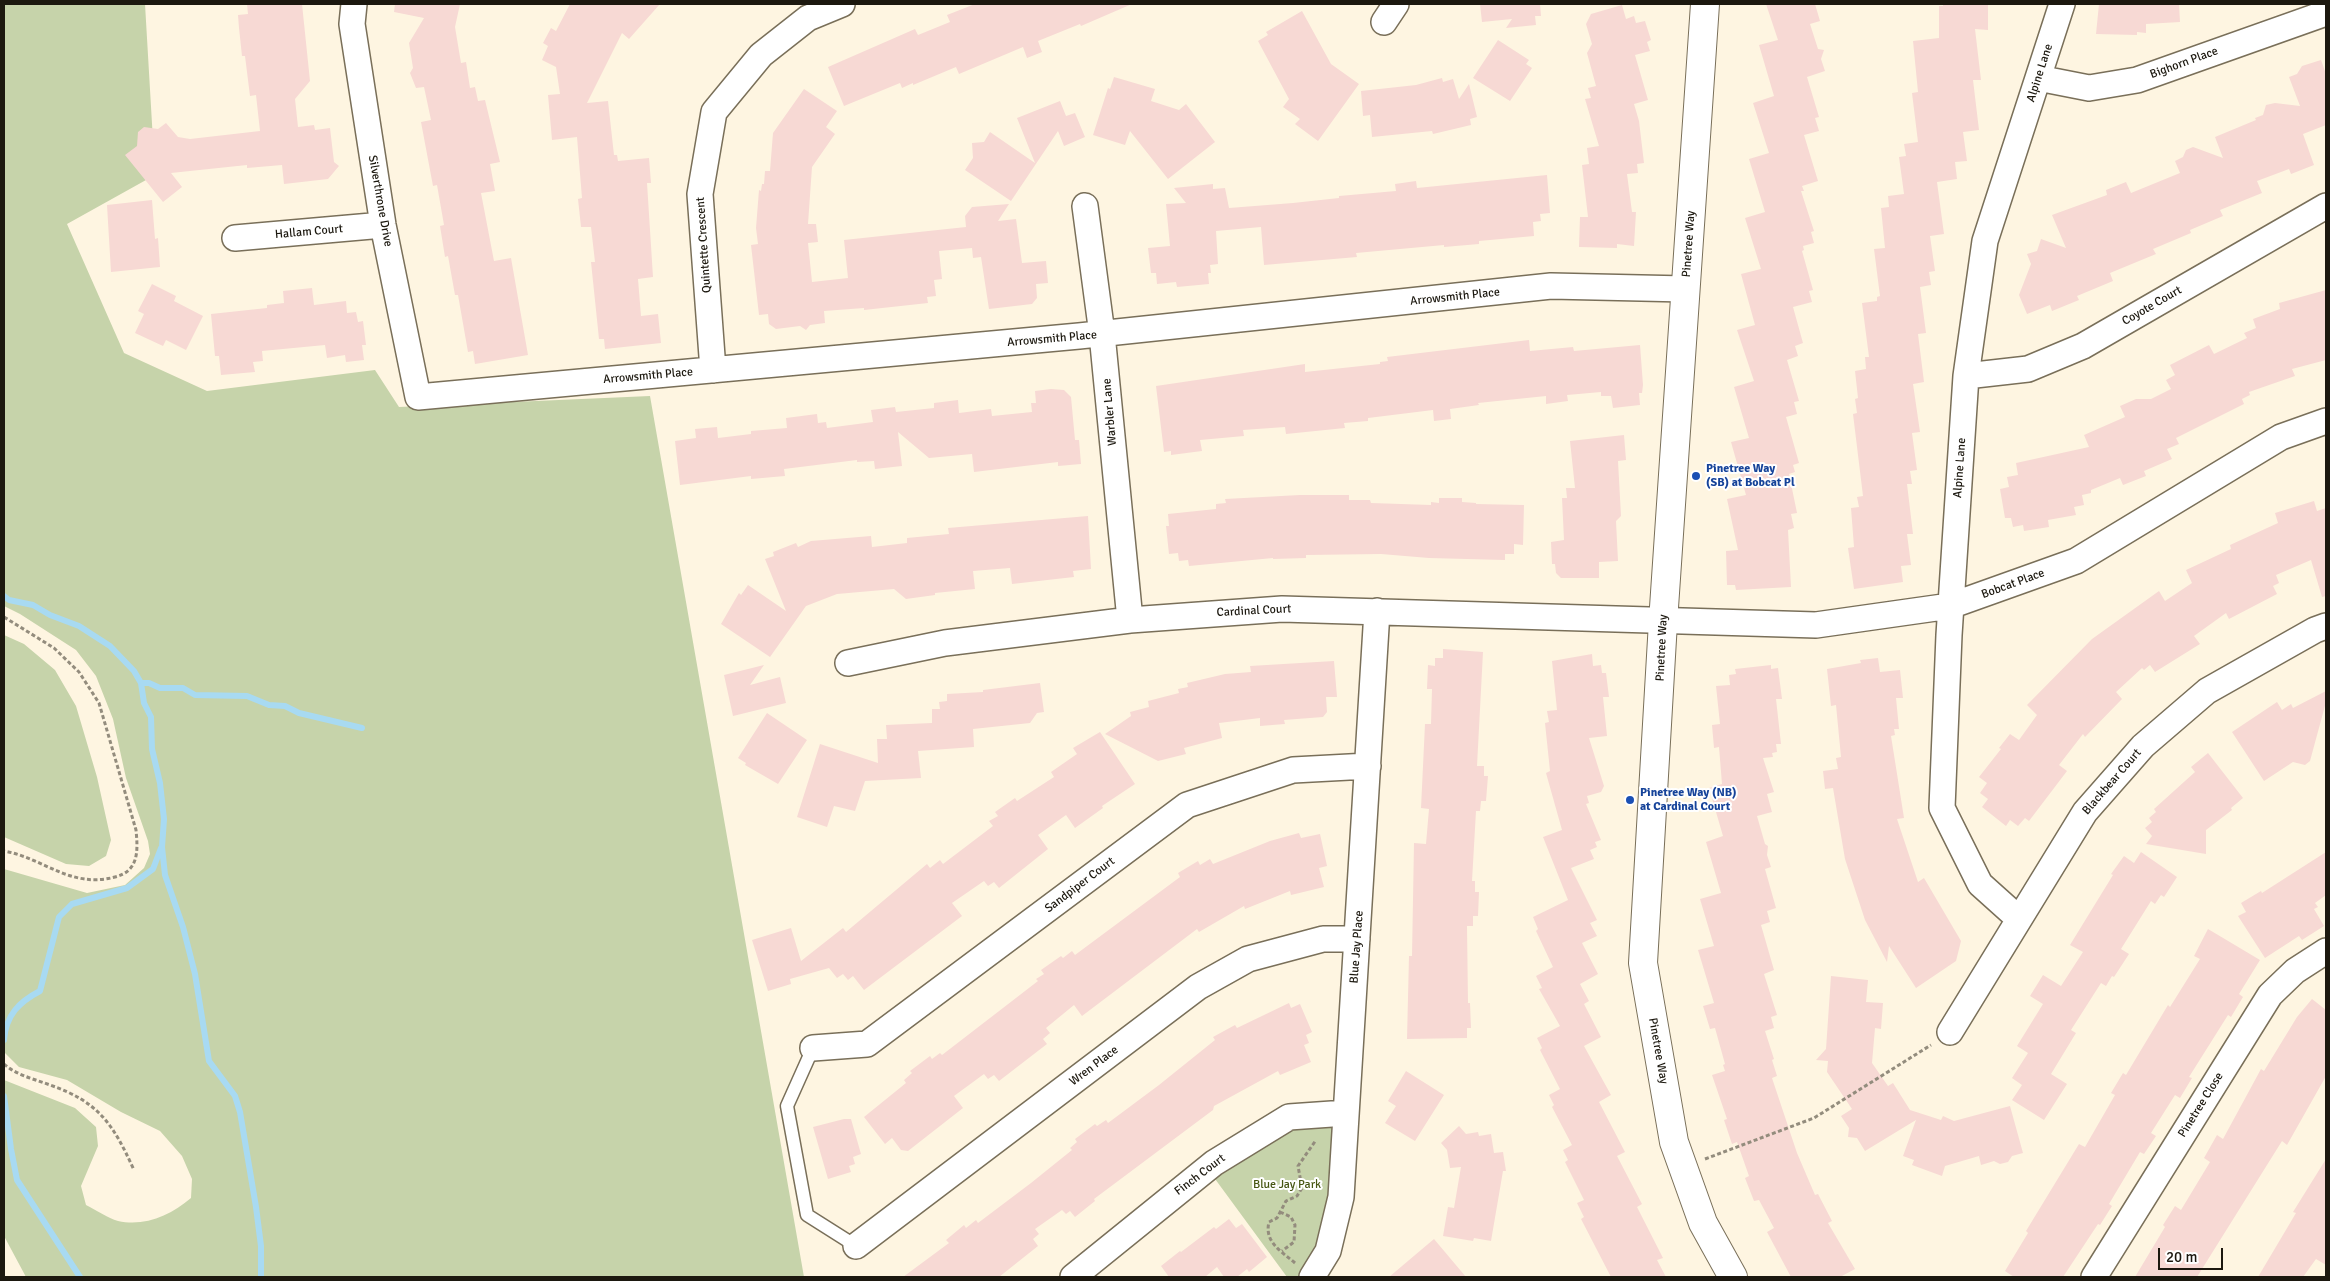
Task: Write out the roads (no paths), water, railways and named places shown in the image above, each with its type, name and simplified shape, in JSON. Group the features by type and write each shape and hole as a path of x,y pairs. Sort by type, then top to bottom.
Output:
{"street":[{"name":"Silverthrone Drive","path":"354,4 352,24 383,225 418,397"},
{"name":"Quintette Crescent","path":"713,370 700,194 714,112 761,54 808,18 842,4"},
{"name":"Pinetree Way","path":"1705,4 1663,622 1643,963 1674,1142 1703,1223 1733,1277"},
{"name":"Alpine Lane","path":"2019,919 1980,884 1942,808 1950,606 1966,376 1985,241 2062,4"},
{"name":"Bighorn Place","path":"2038,78 2089,88 2137,80 2326,13"},
{"name":"Warbler Lane","path":"1085,206 1102,334 1130,620"},
{"name":"Coyote Court","path":"1966,376 2028,369 2083,346 2326,206"},
{"name":"Hallam Court","path":"235,238 383,225"},
{"name":"Arrowsmith Place","path":"418,397 1102,334 1551,286 1686,289"},
{"name":"Bobcat Place","path":"1663,622 1816,625 1950,606 2076,561 2280,437 2326,421"},
{"name":"Cardinal Court","path":"848,663 944,643 1130,620 1282,609 1663,622"},
{"name":"Blue Jay Place","path":"1307,1273 1328,1251 1341,1197 1377,611"},
{"name":"Blackbear Court","path":"1950,1032 2085,812 2143,746 2207,691 2315,630 2326,626"},
{"name":"Sandpiper Court","path":"813,1048 867,1044 1187,805 1293,770 1368,766"},
{"name":"Wren Place","path":"856,1246 1198,987 1248,959 1323,938 1357,939"},
{"name":"Pinetree Close","path":"2094,1277 2270,995 2295,971 2326,951"},
{"name":"Finch Court","path":"1073,1277 1214,1163 1288,1117 1346,1113"}],"lane":[{"path":"813,1048 787,1106 807,1215 856,1246"}],"waterway":[{"path":"4,596 9,600 33,605 50,615 79,626 110,646 134,671 141,683 144,703 151,717 152,749 160,783 164,819 162,847 165,875 183,927 195,974 209,1061 235,1096 240,1112 261,1246 261,1277"},
{"path":"141,683 149,683 160,688 183,688 195,695 247,696 269,705 285,706 299,713 362,728"},
{"path":"4,1040 5,1031 15,1010 40,991 59,917 72,904 127,888 153,869 161,848"},
{"path":"4,1096 17,1180 80,1277"}],"place":[{"name":"Pinetree Way (SB) at Bobcat Pl","path":"1696,476"},
{"name":"Pinetree Way (NB) at Cardinal Court","path":"1630,800"}],"park label":[{"name":"Blue Jay Park","path":"1287,1185"}]}
